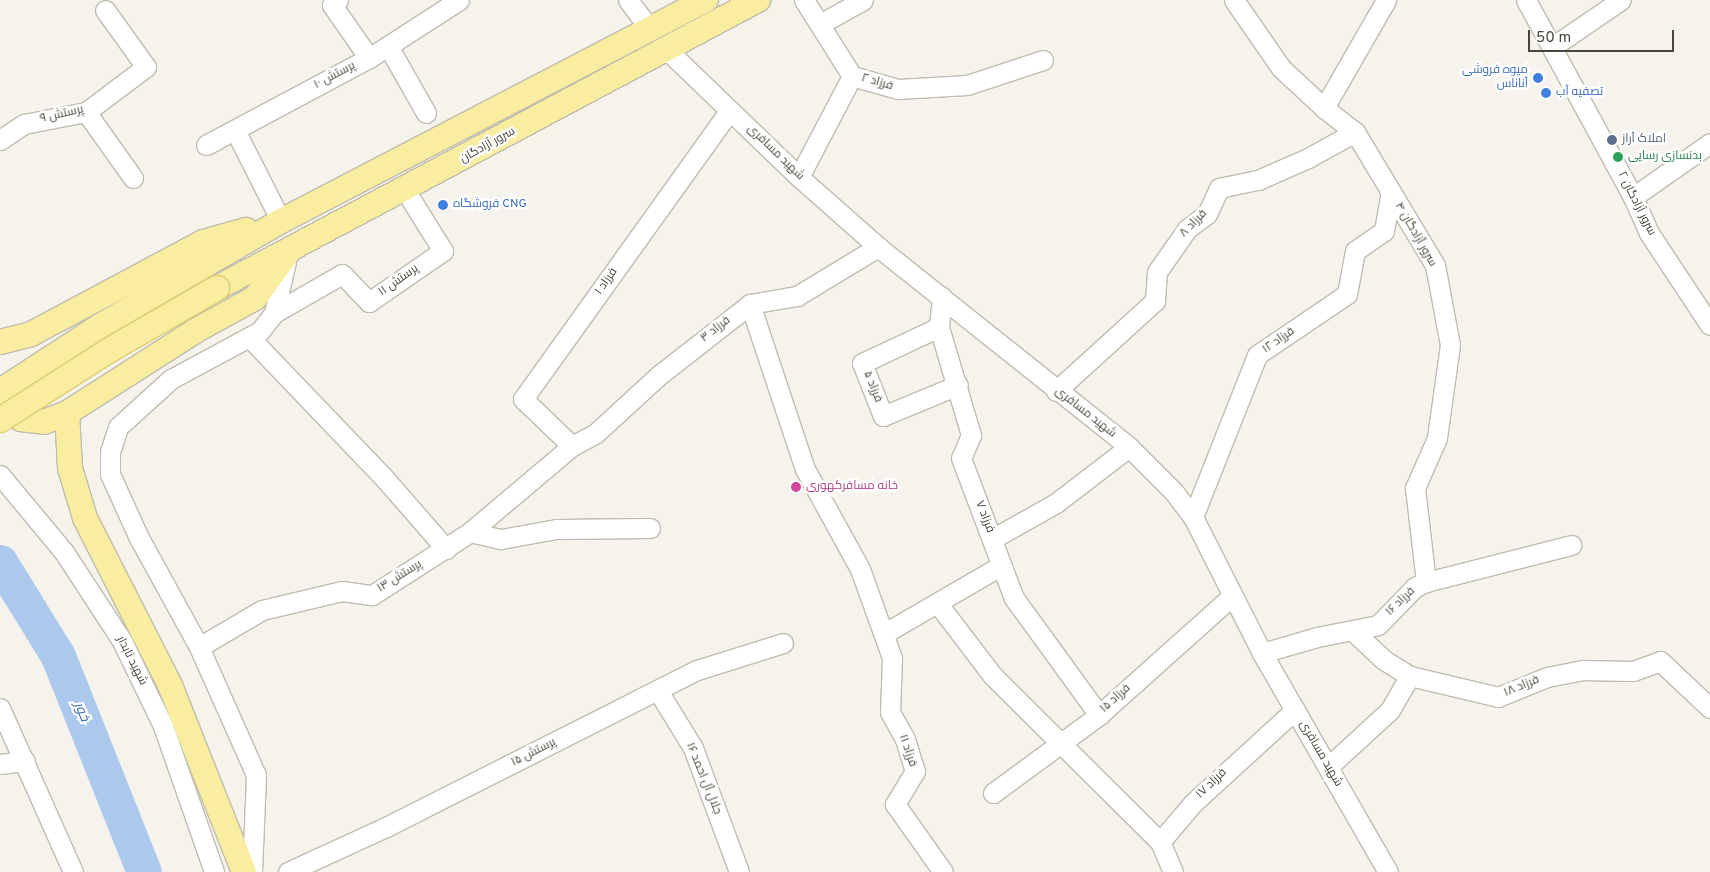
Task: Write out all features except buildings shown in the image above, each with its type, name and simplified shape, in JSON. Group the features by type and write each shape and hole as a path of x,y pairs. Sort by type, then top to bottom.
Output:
{"main road":[{"path":"0,391 204,264 281,221 706,0"},
{"name":"سرور آزادگان","path":"0,420 108,350 217,288 406,190 758,0"},
{"path":"1,343 31,334 203,242 281,221"},
{"path":"0,397 21,419 44,422 67,413 195,331 255,298 289,251"},
{"path":"67,413 70,468 85,518 170,685 244,872"}],"street":[{"path":"338,0 332,5 369,58"},
{"name":"پرستش ۱۰","path":"206,145 369,58 459,0"},
{"path":"628,0 651,30"},
{"path":"804,0 852,76"},
{"path":"820,24 863,0"},
{"name":"سرور آزادگان ۴","path":"1234,0 1281,68 1324,108 1355,132 1435,265 1450,345 1437,438 1415,488 1426,582"},
{"path":"1324,108 1386,0"},
{"name":"سرور آزادگان ۲","path":"1526,0 1633,197 1649,233 1710,325"},
{"path":"1552,47 1621,0"},
{"name":"پرستش ۹","path":"0,140 24,124 86,112 146,67 105,10"},
{"path":"388,46 426,113"},
{"name":"شهید مسافری","path":"666,49 799,177 878,247 1056,391 1129,447 1174,492 1193,517 1262,654 1388,872"},
{"name":"فرزاد ۲","path":"799,177 852,76 898,88 968,85 1043,60"},
{"name":"فرزاد ۱","path":"572,446 523,399 730,110"},
{"path":"86,112 134,178"},
{"path":"234,130 281,221"},
{"name":"فرزاد ۸","path":"1056,391 1154,301 1157,272 1187,229 1207,214 1219,188 1258,180 1308,158 1355,132"},
{"path":"1633,197 1710,143"},
{"name":"پرستش ۱۱","path":"274,313 342,274 369,302 443,251 406,190"},
{"name":"فرزاد ۱۲","path":"1193,517 1257,355 1347,294 1355,251 1384,231 1390,193"},
{"name":"فرزاد ۳","path":"572,446 596,433 658,376 750,304 797,296 878,247"},
{"path":"252,872 256,774 199,647 139,538 110,474 110,452 118,427 171,379 250,338 274,313 289,251"},
{"name":"فرزاد ۷","path":"942,297 939,326 958,385 971,435 961,458 1014,598 1098,715"},
{"path":"750,304 805,469 860,569 885,633 938,604 1002,565"},
{"name":"فرزاد ۵","path":"939,326 862,363 884,416 958,385"},
{"path":"250,338 385,479 446,549"},
{"name":"پرستش ۱۳","path":"199,647 262,610 342,591 372,595 470,532 572,446"},
{"path":"992,539 1056,503 1129,447"},
{"name":"شهید تابدار","path":"0,475 64,552 122,641 163,726 214,872"},
{"path":"470,532 501,539 556,529 650,528"},
{"name":"فرزاد ۱۶","path":"1262,654 1317,637 1378,625 1415,587 1426,582 1571,545"},
{"name":"فرزاد ۱۵","path":"993,793 1098,715 1232,596"},
{"path":"938,604 992,675 1058,743 1160,842 1173,872"},
{"path":"1328,767 1390,710 1410,676 1384,660 1353,631"},
{"name":"فرزاد ۱۱","path":"885,633 892,658 890,712 905,739 915,771 896,804 943,872"},
{"name":"پرستش ۱۵","path":"288,872 658,690 733,657 763,651 783,643"},
{"name":"فرزاد ۱۸","path":"1410,676 1498,697 1547,677 1583,670 1633,671 1660,661 1710,708"},
{"name":"جلال آل احمد ۱۶","path":"658,690 693,748 739,872"},
{"path":"0,708 73,872"},
{"name":"فرزاد ۱۷","path":"1160,842 1193,803 1294,710"},
{"path":"0,764 25,761"}],"waterway":[{"name":"خور","path":"0,562 58,656 144,872"}],"place":[{"name":"میوه فروشی آناناس","path":"1538,78"},
{"name":"تصفیه آب","path":"1546,93"},
{"name":"املاک آراز","path":"1612,140"},
{"name":"بدنسازی رسایی","path":"1618,157"},
{"name":"فروشگاه CNG","path":"443,205"},
{"name":"خانه مسافرکهوری","path":"796,487"}]}
